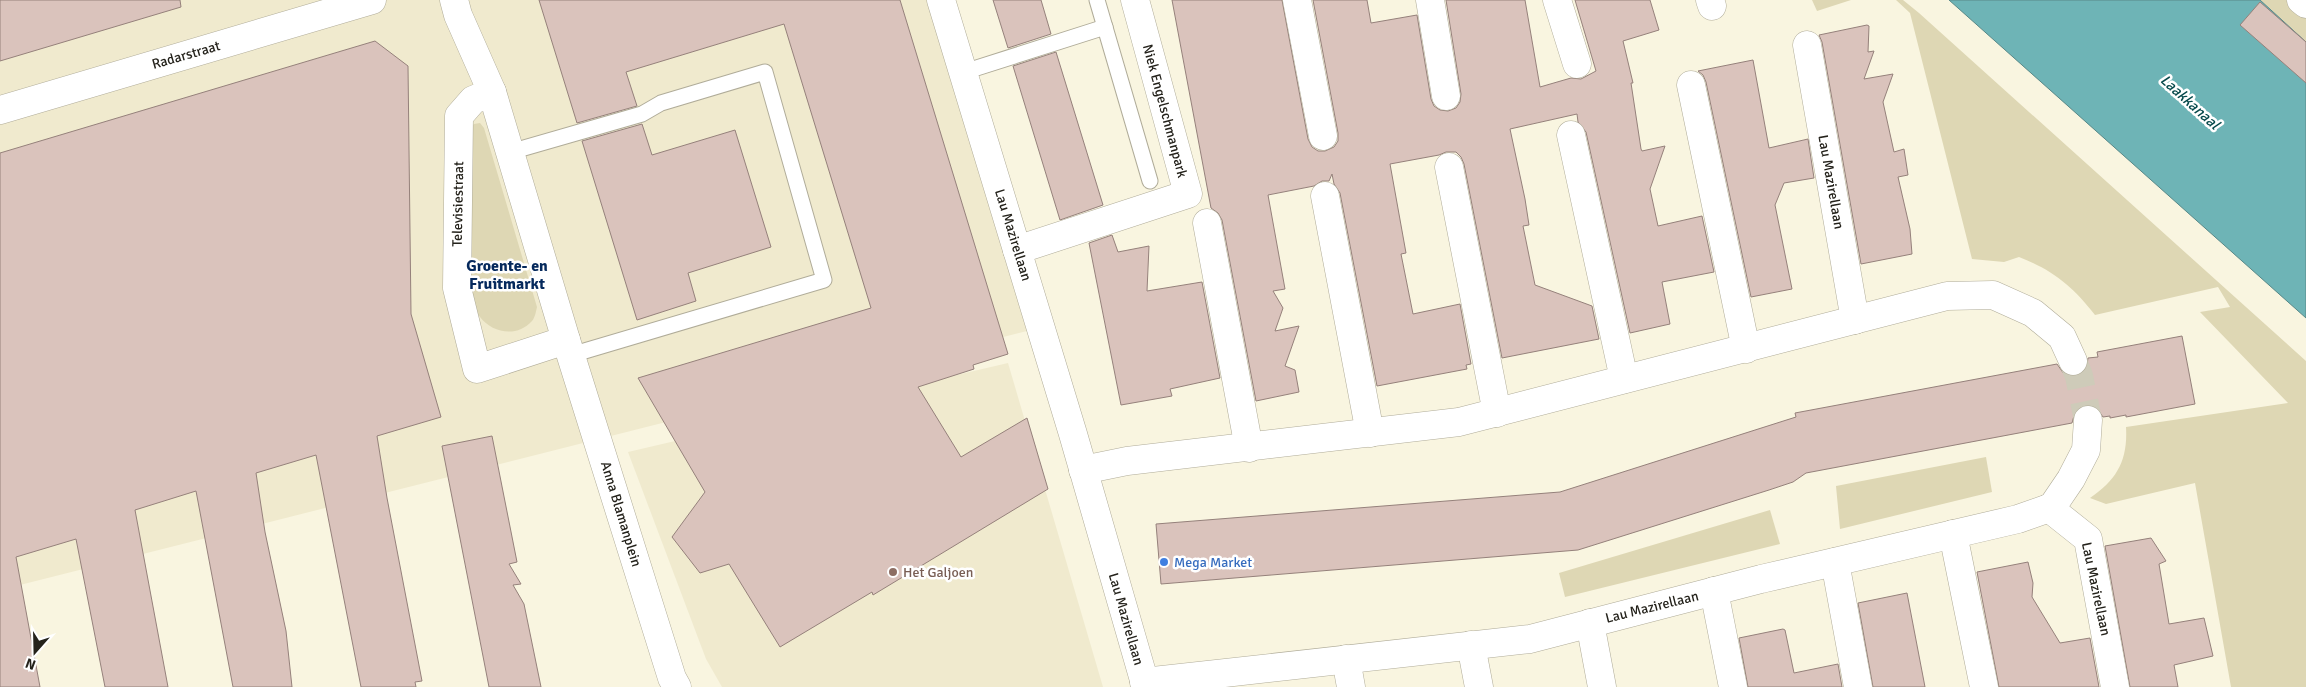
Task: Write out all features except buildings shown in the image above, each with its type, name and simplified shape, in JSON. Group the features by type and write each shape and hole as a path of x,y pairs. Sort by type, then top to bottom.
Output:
{"street":[{"name":"Radarstraat","path":"0,110 372,0"},
{"path":"454,0 458,15 492,92 568,348"},
{"name":"Lau Mazirellaan","path":"941,0 1083,470 1145,684 1530,639 1835,562 2018,519 2049,508 2088,539 2115,687"},
{"name":"Niek Engelschmanpark","path":"1017,250 1188,194 1135,0"},
{"path":"1297,0 1323,136"},
{"path":"1430,0 1446,96"},
{"path":"1557,0 1577,64"},
{"path":"2301,0 2306,4"},
{"name":"Lau Mazirellaan","path":"1807,44 1855,320"},
{"path":"1691,85 1746,349"},
{"name":"Televisiestraat","path":"492,92 473,100 459,116 457,288 476,368 568,348"},
{"path":"1571,135 1624,379"},
{"path":"1449,167 1497,413"},
{"path":"1325,196 1370,433"},
{"path":"1207,223 1249,448"},
{"path":"1083,470 1127,461 1459,422 1947,296 1993,295 2033,313 2062,337 2072,361"},
{"name":"Anna Blamanplein","path":"568,348 672,678 677,687"},
{"path":"2049,508 2071,479 2086,450 2088,420"},
{"path":"1953,534 1984,687"},
{"path":"1835,562 1858,687"},
{"name":"Lau Mazirellaan","path":"1714,592 1733,687"},
{"name":"Lau Mazirellaan","path":"1590,623 1602,687"},
{"path":"1471,645 1479,687"},
{"path":"1346,659 1352,687"}],"lane":[{"path":"1097,0 1150,181"},
{"path":"964,72 1105,26"},
{"path":"510,152 642,114 661,103 765,72 824,280 568,348"}],"shaded area":[{"path":"0,0 927,0 1027,331 0,590"},
{"path":"1812,0 1851,0 1817,11"},
{"path":"1896,0 1903,0 1919,13 2306,361 2306,687 2231,687 2195,483 2106,504 2090,498 2107,484 2119,468 2125,449 2126,427 2288,403 2200,312 2230,307 2218,287 2095,315 2062,280 2031,262 2019,257 2004,262 1972,259 1910,13"},
{"path":"2260,0 2286,0 2306,18 2306,42"},
{"path":"480,123 484,128 537,307 532,321 519,330 505,331 491,327 478,315 470,295 469,129 474,124"},
{"path":"1008,363 1103,687 722,687 706,659 628,452"},
{"path":"1986,457 1992,492 1840,529 1836,486"},
{"path":"1770,510 1780,544 1565,597 1559,573"}],"water":[{"name":"Laakkanaal","path":"1949,0 2260,0 2306,42 2306,318"}],"tunnel":[{"path":"2073,361 2079,376 2088,420"}],"place":[{"name":"Mega Market","path":"1164,562"},
{"name":"Het Galjoen","path":"893,572"}],"district":[{"name":"Groente- en Fruitmarkt","path":"507,275"}]}
